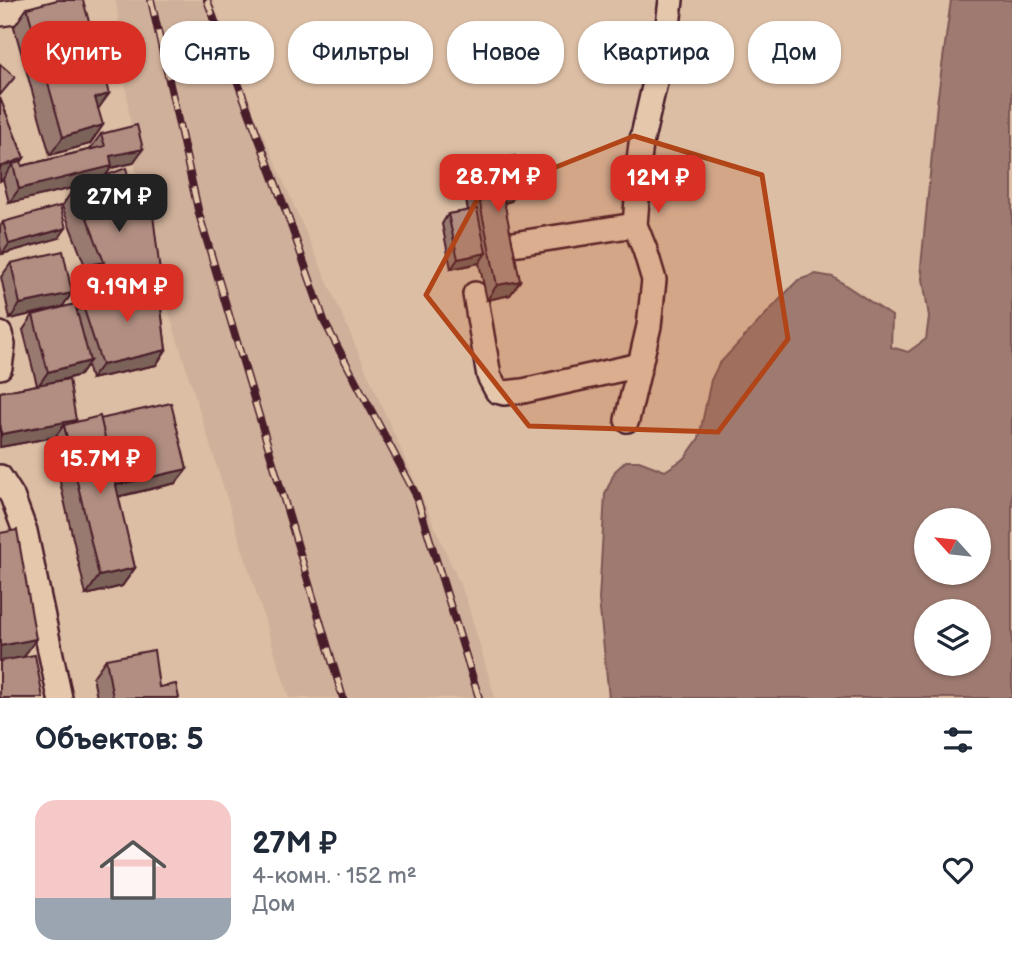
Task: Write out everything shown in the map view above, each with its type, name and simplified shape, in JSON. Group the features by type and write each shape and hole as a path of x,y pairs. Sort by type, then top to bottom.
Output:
{"street":[{"path":"0,14 51,0"},
{"path":"627,419 649,326 654,280 635,226 636,185 641,144 668,25 671,0"},
{"path":"513,244 635,226"},
{"path":"475,294 489,376 497,391 523,391 640,365"},
{"path":"0,334 3,345 0,367"},
{"path":"0,477 12,496 25,531 60,698"}],"highlighted area":[{"path":"634,136 762,175 788,339 718,432 529,426 426,295 478,198"}],"shaded area":[{"path":"116,0 204,0 213,21 160,21 160,84 241,84 466,598 495,698 289,698 142,226 126,84 146,84 146,21 118,21"},
{"path":"951,0 1012,0 1012,698 609,698 599,600 605,494 615,471 626,461 639,461 665,471 685,458 699,438 711,380 719,364 798,280 816,274 833,277 892,316 891,347 908,352 926,339 929,317 921,266 937,103"}],"building":[{"path":"57,0 83,0 89,21 31,21 27,8"},
{"path":"0,64 15,77 0,95"},
{"path":"48,84 106,84 109,94 95,98 103,125 63,137"},
{"path":"0,98 24,158 0,167"},
{"path":"137,125 143,149 110,156 112,166 19,189 13,164 21,162 22,166 105,146 101,134"},
{"path":"515,156 521,187 502,191 520,281 497,285 472,165"},
{"path":"126,168 137,208 152,207 161,280 89,291 84,266 104,262 75,187"},
{"path":"60,206 66,228 9,244 3,222"},
{"path":"477,209 486,253 458,259 448,214"},
{"path":"63,251 72,293 20,304 11,263"},
{"path":"158,284 166,350 102,365 83,306 105,299 104,292"},
{"path":"75,304 90,361 48,372 33,315"},
{"path":"69,379 76,420 2,434 0,392"},
{"path":"171,403 187,469 116,485 100,419"},
{"path":"100,416 135,568 99,576 64,425"},
{"path":"17,530 36,639 0,646 0,533"},
{"path":"154,650 159,687 176,684 179,698 113,698 106,659"},
{"path":"35,655 43,698 0,698 0,661"}],"railway":[{"path":"151,0 199,214 343,698"},
{"path":"207,0 325,323 416,495 479,698"}]}
